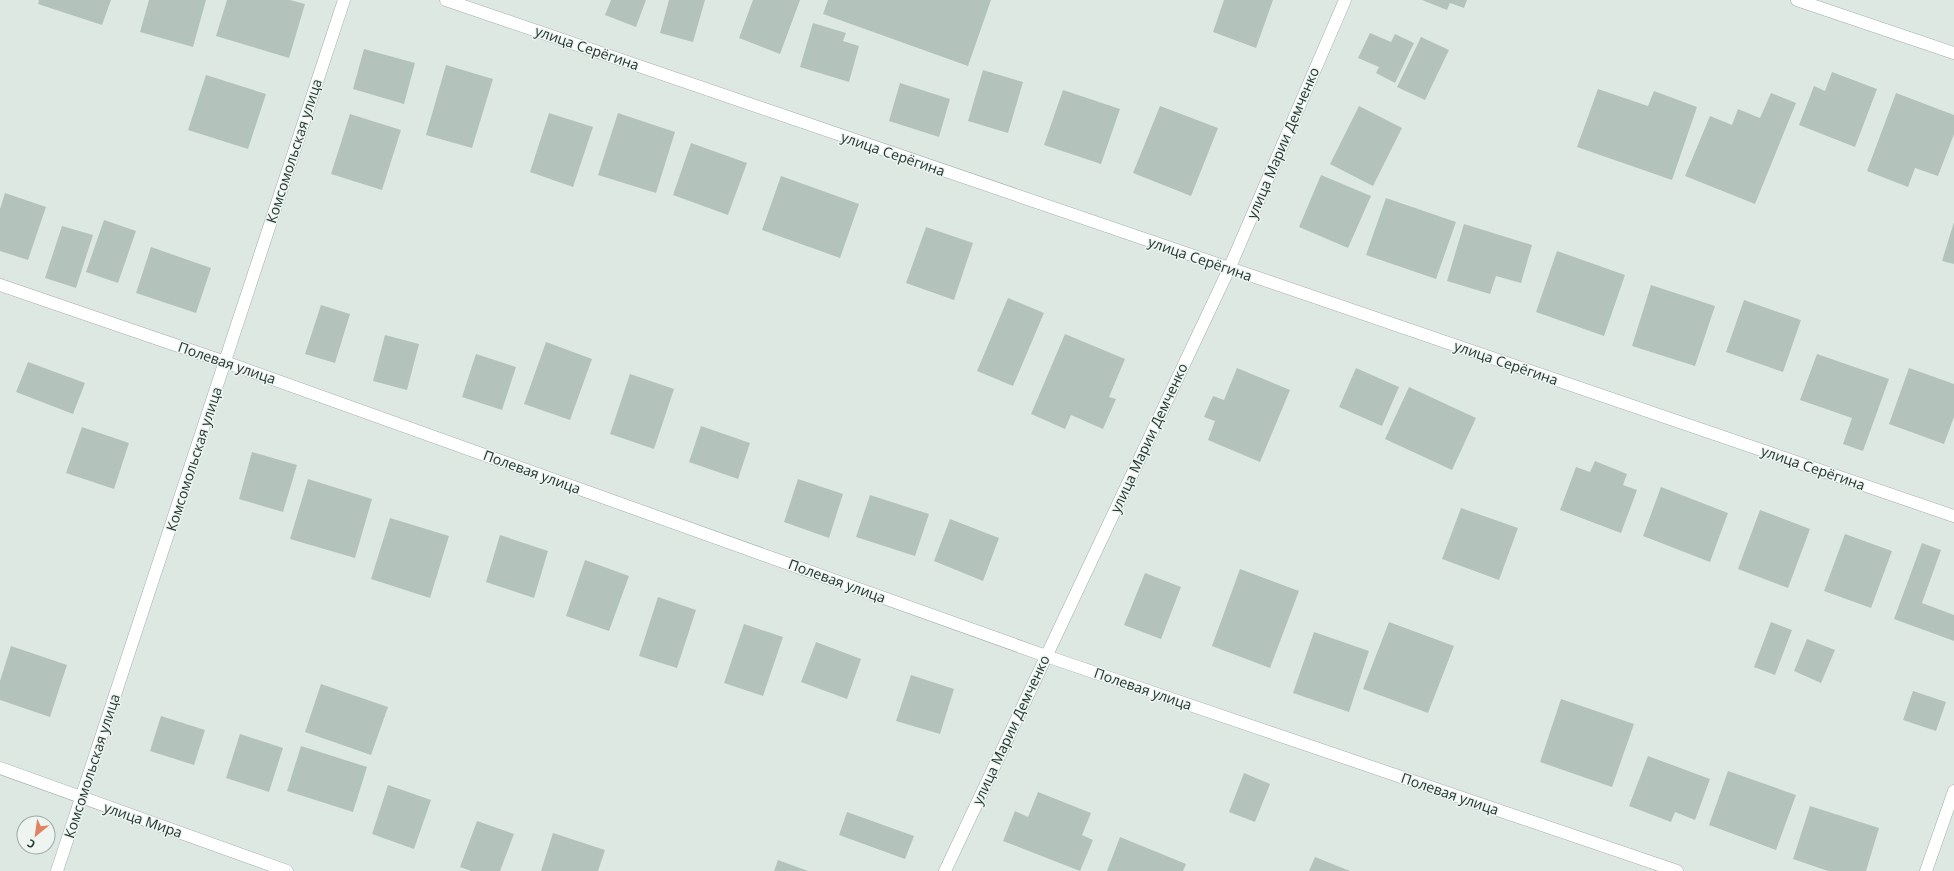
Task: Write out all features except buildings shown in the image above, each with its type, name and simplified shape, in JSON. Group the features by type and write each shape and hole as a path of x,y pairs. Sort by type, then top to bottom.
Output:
{"street":[{"name":"Комсомольская улица","path":"57,871 344,0"},
{"name":"улица Серёгина","path":"446,0 1954,516"},
{"name":"улица Марии Демченко","path":"945,871 1229,269 1345,0"},
{"path":"1797,0 1954,53"},
{"name":"Полевая улица","path":"0,286 225,362 1046,656 1677,871"},
{"name":"улица Мира","path":"0,768 287,871"},
{"path":"1926,871 1954,791"}]}
